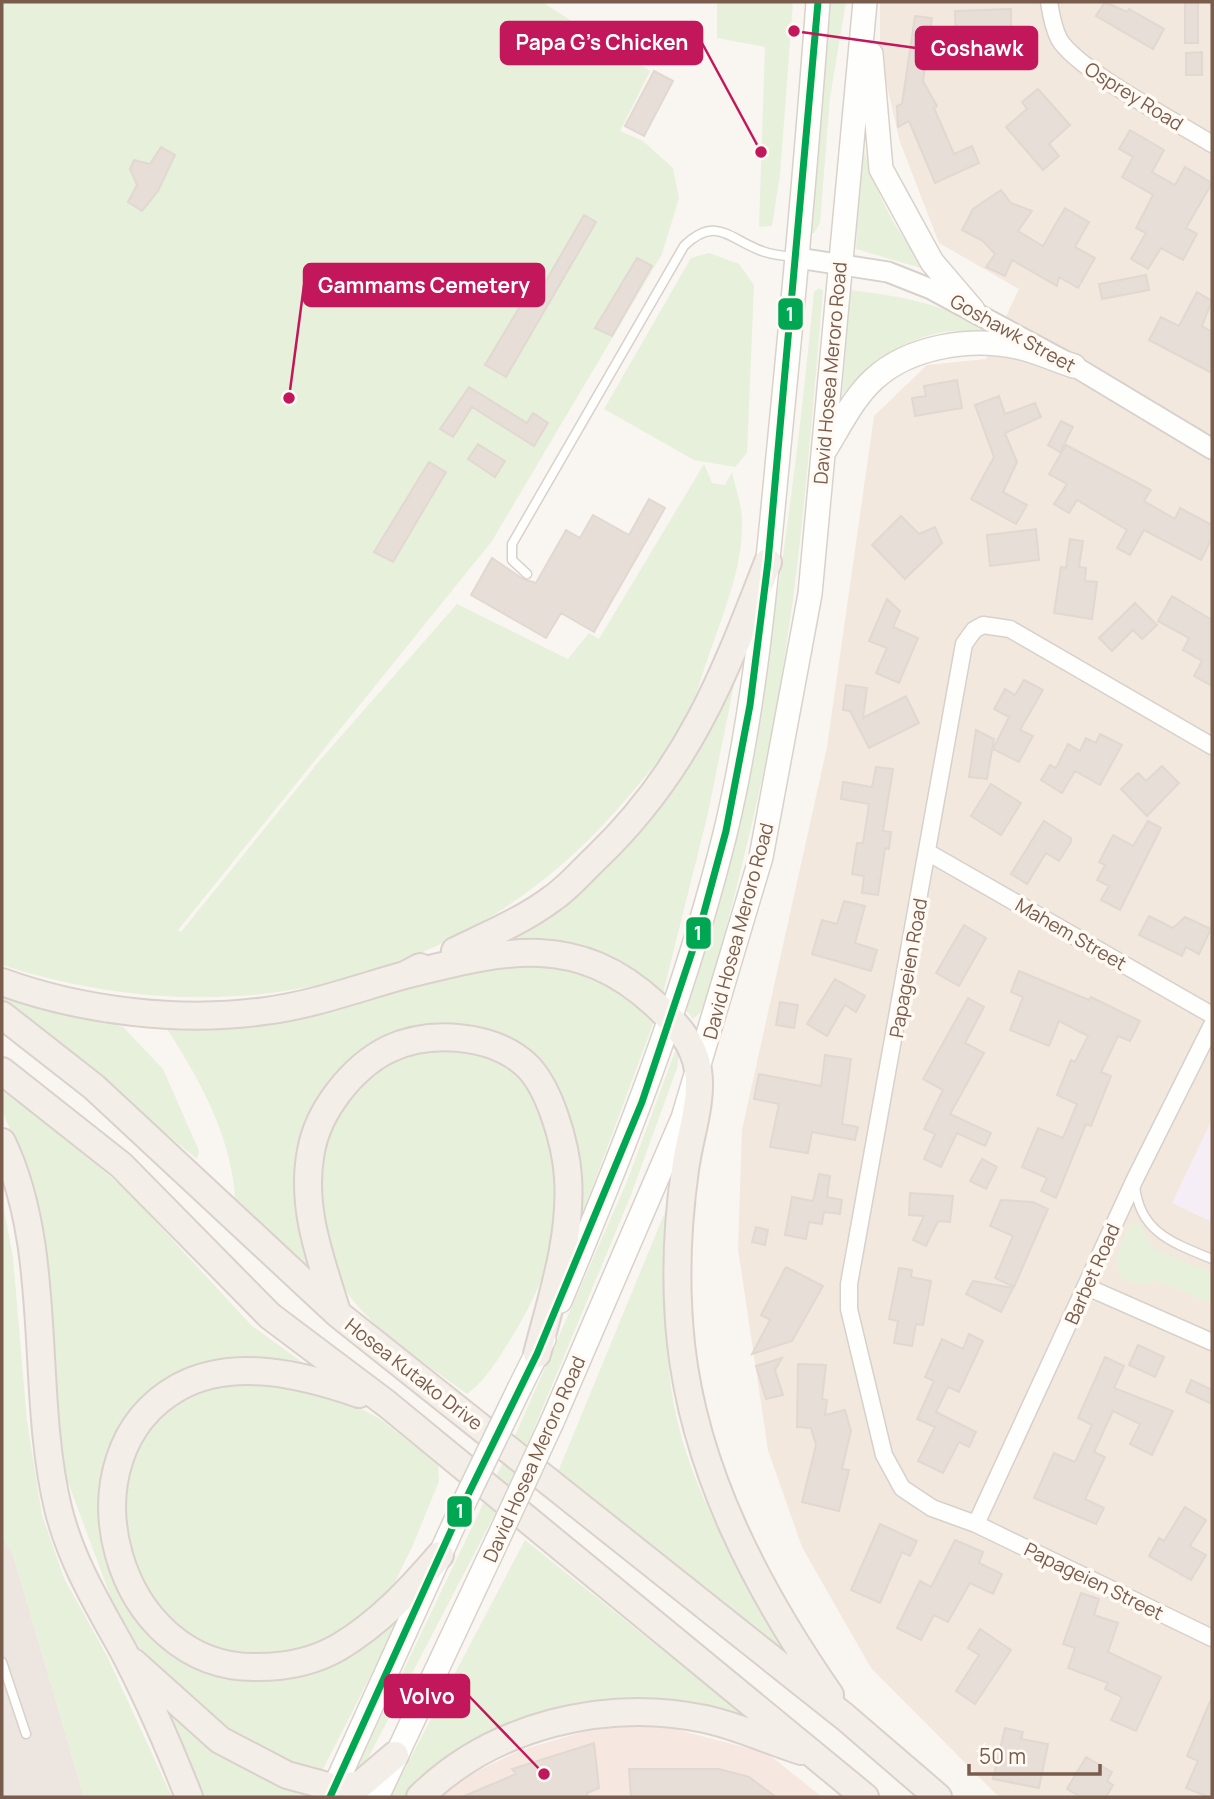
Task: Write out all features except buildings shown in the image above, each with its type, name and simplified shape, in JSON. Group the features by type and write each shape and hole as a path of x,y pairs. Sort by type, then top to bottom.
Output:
{"main road":[{"name":"David Hosea Meroro Road","path":"332,1792 460,1511 537,1354 642,1102 699,931 726,831 750,705 768,562 798,258 818,2"},
{"name":"David Hosea Meroro Road","path":"377,1797 552,1422 683,1118 699,1073 761,858 810,594 839,264 867,2"},
{"path":"867,2 881,169 932,262 973,310"},
{"path":"823,453 872,380 894,363 935,348 978,345 1017,347 1074,366"},
{"path":"404,975 522,918 554,898 640,813 693,737 730,660 768,562"},
{"path":"2,982 56,998 141,1014 215,1016 293,1006 495,953 571,955 603,967 633,984 670,1018 691,1045 699,1073 679,1225 681,1343 689,1390 719,1493 745,1556 784,1626 845,1717"},
{"name":"Hosea Kutako Drive","path":"2,1014 94,1087 338,1314 845,1717 938,1797"},
{"path":"338,1314 313,1232 308,1201 311,1150 324,1114 342,1088 388,1049 416,1040 441,1038 485,1043 526,1065 540,1083 559,1132 568,1175 566,1244 537,1354"},
{"name":"Hosea Kutako Drive","path":"2,1071 121,1165 270,1316 387,1404 865,1797"},
{"path":"2,1142 27,1218 33,1254 44,1422 58,1508 82,1578 125,1655 189,1797"},
{"path":"387,1404 303,1376 276,1373 243,1371 212,1376 180,1387 159,1402 139,1424 118,1467 112,1493 119,1558 130,1586 149,1619 180,1645 203,1658 226,1666 243,1668 276,1667 307,1660 336,1648 370,1626 394,1605 440,1555"},
{"path":"125,1655 220,1740 287,1775 332,1792 362,1784 395,1755"},
{"path":"421,1797 464,1763 509,1739 546,1725 606,1712 673,1714 705,1719 816,1756"}],"street":[{"name":"Osprey Road","path":"1049,2 1053,24 1060,40 1078,61 1212,144"},
{"name":"Goshawk Street","path":"798,258 888,272 973,310 1074,366 1212,449"},
{"name":"Papageien Road","path":"976,1524 932,1508 902,1488 884,1455 849,1309 849,1284 929,853 964,644 974,630 983,625 1010,629 1212,746"},
{"name":"Mahem Street","path":"929,853 1212,1016"},
{"name":"Barbet Road","path":"976,1524 1135,1179 1212,1025"},
{"path":"1087,1287 1212,1342"},
{"name":"Papageien Street","path":"976,1524 1212,1638"}],"lane":[{"path":"527,574 512,560 512,544 684,246 699,232 715,229 761,251 798,258"},
{"path":"1135,1179 1136,1205 1142,1217 1175,1244 1212,1259"},
{"path":"2,1662 26,1734"}],"shaded area":[{"path":"880,2 1212,2 1212,1797 999,1797 871,1668 802,1547 768,1450 738,1249 742,1130 827,747 874,416 927,365 986,359 1019,289 939,243 900,142 880,56"},
{"path":"1212,1119 1212,1222 1172,1203"},
{"path":"2,1538 12,1551 84,1797 2,1797"},
{"path":"603,1726 667,1727 767,1753 822,1797 440,1797 459,1780 521,1750"}],"green space":[{"path":"2,2 542,2 650,71 620,131 643,141 673,168 679,198 662,254 492,541 178,930 181,932 321,759 457,604 568,659 589,633 599,639 704,464 712,483 725,485 732,472 742,518 736,573 692,705 674,738 604,824 542,881 474,927 401,961 324,984 245,995 165,996 83,986 2,965"},
{"path":"717,2 793,2 780,175 772,226 759,227 765,47 717,38"},
{"path":"830,2 846,2 830,97 820,223 814,233 810,233"},
{"path":"861,140 887,210 917,256 931,271 856,249"},
{"path":"709,253 739,264 754,285 747,453 735,467 694,460 604,409 691,258"},
{"path":"819,288 823,291 802,518 792,609 778,697 732,907 710,990 700,1013 693,1019 686,1010 732,835 768,655 794,473 814,292"},
{"path":"850,290 922,303 956,314 990,331 953,331 905,344 878,361 842,395"},
{"path":"736,675 708,813 663,993 644,980 487,946 541,915"},
{"path":"505,962 571,964 657,1013 576,1232 575,1164 503,1037 478,1027 442,1022 402,1032 316,1109 299,1145 294,1198 314,1279 235,1198 220,1130 201,1086 165,1026 270,1023 325,1013"},
{"path":"2,990 123,1027 163,1069 199,1151 197,1159 2,999"},
{"path":"462,1045 512,1066 527,1082 542,1116 551,1146 557,1204 554,1232 539,1286 496,1362 467,1394 387,1334 346,1291 338,1277 331,1254 320,1194 321,1159 330,1128 344,1102 365,1079 392,1062 424,1050"},
{"path":"677,1046 680,1048 677,1068 631,1195 513,1479 365,1764 351,1780 507,1454 628,1179"},
{"path":"2,1087 61,1133 132,1196 251,1325 310,1368 156,1394 106,1527 193,1665 228,1676 266,1679 403,1612 319,1777 235,1737 159,1674 133,1639 114,1606 58,1455 37,1207 24,1160 2,1111"},
{"path":"2,1199 13,1258 27,1421 42,1515 64,1578 107,1656 172,1797 84,1797 12,1551 2,1538"},
{"path":"670,1200 666,1340 678,1424 702,1494 718,1528 793,1658 558,1472"},
{"path":"1139,1223 1154,1249 1212,1273 1212,1304 1158,1281 1139,1285 1121,1278 1119,1250 1131,1224"},
{"path":"263,1381 344,1400 380,1419 438,1464 439,1481 413,1545 385,1602 317,1649 230,1659 156,1612 129,1553 124,1498 131,1463 144,1434 162,1412 195,1392 226,1382"},
{"path":"525,1540 752,1722 592,1708 409,1797 390,1797"},
{"path":"154,1695 282,1785 310,1797 202,1797"}],"transit line":[{"name":"1","path":"330,1797 460,1511 537,1354 642,1102 699,931 726,831 750,705 768,562 818,2"}],"place":[{"name":"Goshawk","path":"794,31"},
{"name":"Papa G's Chicken","path":"761,152"},
{"name":"Gammams Cemetery","path":"289,398"},
{"name":"Volvo","path":"544,1774"}]}
